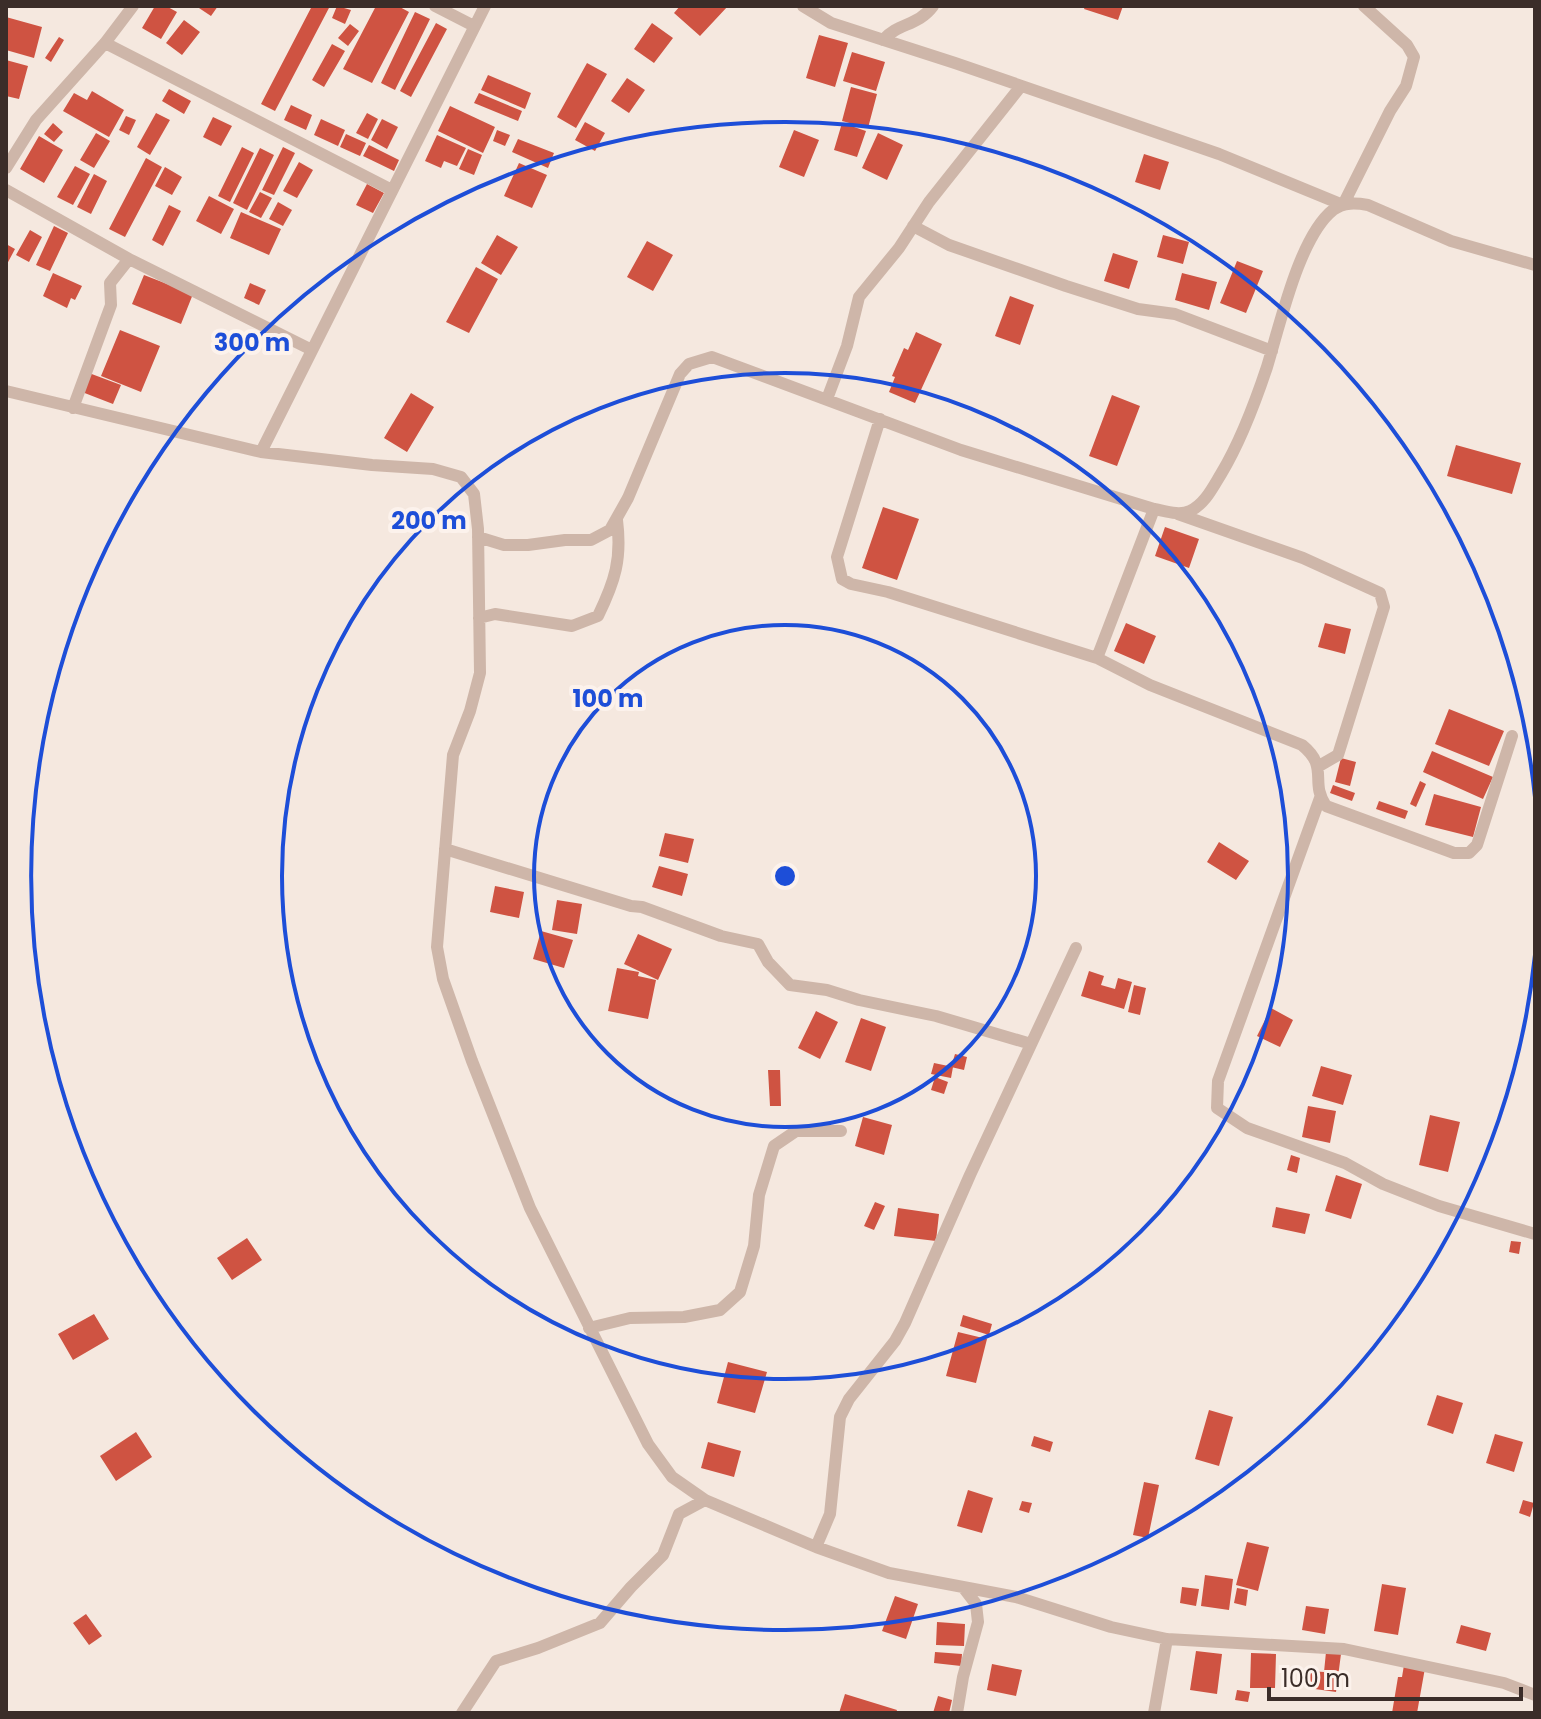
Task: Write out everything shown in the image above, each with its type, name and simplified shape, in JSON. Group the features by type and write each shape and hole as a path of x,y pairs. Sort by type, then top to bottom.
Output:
{"street":[{"path":"115,6 124,18"},
{"path":"6,168 36,120 105,43 133,6"},
{"path":"435,6 474,26"},
{"path":"261,452 485,6"},
{"path":"803,6 831,23 1219,154 1343,205"},
{"path":"883,40 891,30 924,17 933,6"},
{"path":"1343,205 1390,111 1406,86 1414,57 1407,45 1364,6"},
{"path":"105,43 392,190"},
{"path":"827,399 847,346 859,297 1021,86"},
{"path":"6,190 129,259 312,350"},
{"path":"1176,514 1188,512 1200,503 1227,464 1272,351 1294,273 1322,222 1333,211 1354,203 1368,205 1451,241 1535,265"},
{"path":"913,226 949,245 1066,286 1138,309 1175,314 1272,351"},
{"path":"73,408 111,305 110,283 129,259"},
{"path":"478,537 516,545 591,540 610,530 680,374 689,364 712,357 961,450 1176,514 1303,558 1380,593 1384,607 1338,755 1319,766"},
{"path":"6,391 261,452 433,469 461,477 474,494 478,537 480,673 453,755 437,947 443,979 530,1208 648,1444 672,1477 705,1500 816,1547 889,1573 1016,1597 1111,1627 1167,1639 1344,1649 1504,1683 1535,1695"},
{"path":"880,419 837,557 842,579 851,584 888,592 1097,658 1150,685 1302,745 1314,755 1319,766 1318,788 1326,806 1454,853 1469,853 1477,845 1512,736"},
{"path":"1097,658 1154,509"},
{"path":"479,618 495,614 572,626 598,616 609,593 621,549 617,520"},
{"path":"1320,798 1218,1081 1217,1108 1247,1128 1345,1163 1383,1184 1439,1206 1535,1234"},
{"path":"445,849 642,907 721,936 758,944 768,962 790,985 827,990 936,1016 1031,1044"},
{"path":"816,1547 830,1514 840,1417 849,1399 895,1341 905,1323 1076,948"},
{"path":"589,1328 630,1318 684,1317 720,1310 740,1292 754,1246 759,1195 774,1146 796,1131 841,1131"},
{"path":"462,1713 496,1661 600,1623 663,1555 679,1514 705,1500"},
{"path":"957,1713 978,1609 963,1587"},
{"path":"1154,1713 1167,1639"}],"building":[{"path":"155,6 166,6 177,12 161,39 142,28"},
{"path":"196,6 218,6 211,16"},
{"path":"312,6 330,6 275,111 261,104"},
{"path":"337,6 351,10 345,24 332,18"},
{"path":"376,6 398,6 409,12 372,83 343,69"},
{"path":"680,6 728,6 700,36 674,13"},
{"path":"1085,6 1123,6 1118,20 1084,9"},
{"path":"415,12 430,19 395,90 381,83"},
{"path":"6,17 42,27 34,58 6,50"},
{"path":"184,20 200,32 182,55 166,43"},
{"path":"436,23 447,29 411,97 400,91"},
{"path":"652,23 673,38 654,63 634,49"},
{"path":"350,24 359,31 348,46 338,38"},
{"path":"819,35 848,43 835,87 806,78"},
{"path":"59,37 64,40 51,62 45,58"},
{"path":"332,44 345,51 324,87 312,80"},
{"path":"852,52 885,62 876,91 843,81"},
{"path":"6,60 28,66 19,99 6,96"},
{"path":"587,63 607,74 576,128 557,117"},
{"path":"488,75 531,93 525,109 481,90"},
{"path":"627,78 645,90 629,113 611,101"},
{"path":"851,87 877,94 868,128 842,121"},
{"path":"169,89 191,101 184,114 162,101"},
{"path":"92,91 124,110 109,137 63,111 74,93 87,100"},
{"path":"479,93 522,111 518,121 474,103"},
{"path":"291,105 312,115 306,130 284,120"},
{"path":"450,106 495,127 483,153 438,131"},
{"path":"156,113 170,120 150,155 137,147"},
{"path":"367,113 378,119 368,139 356,133"},
{"path":"126,116 136,120 129,135 119,130"},
{"path":"213,117 232,126 221,146 203,137"},
{"path":"321,119 345,130 338,146 314,135"},
{"path":"382,119 398,127 387,149 371,140"},
{"path":"585,122 605,133 595,151 575,140"},
{"path":"53,123 63,132 54,142 44,134"},
{"path":"842,123 866,131 857,157 834,150"},
{"path":"497,130 510,135 505,146 493,141"},
{"path":"794,130 819,140 804,177 779,167"},
{"path":"96,133 110,141 94,168 80,160"},
{"path":"878,133 903,145 887,180 862,168"},
{"path":"346,134 366,143 360,156 340,147"},
{"path":"437,135 466,148 457,166 444,161 441,168 425,161"},
{"path":"39,136 63,150 44,183 20,169"},
{"path":"518,139 554,153 548,168 512,152"},
{"path":"369,145 399,160 394,171 363,156"},
{"path":"242,147 254,153 230,202 218,196"},
{"path":"283,147 295,153 274,195 262,190"},
{"path":"260,148 274,155 247,210 233,203"},
{"path":"468,149 482,155 474,175 459,169"},
{"path":"1144,154 1169,162 1160,190 1135,182"},
{"path":"146,158 162,167 125,237 109,229"},
{"path":"299,162 313,170 297,198 283,191"},
{"path":"519,163 547,175 532,208 504,196"},
{"path":"75,166 90,174 73,205 57,197"},
{"path":"165,167 182,177 172,195 155,186"},
{"path":"94,174 107,181 91,214 77,207"},
{"path":"367,184 384,193 373,213 356,205"},
{"path":"260,192 272,198 261,218 249,212"},
{"path":"209,196 234,209 221,234 196,221"},
{"path":"278,202 292,210 283,226 269,219"},
{"path":"169,205 181,211 163,246 152,240"},
{"path":"241,212 281,229 269,255 230,238"},
{"path":"54,226 68,233 50,271 36,265"},
{"path":"30,230 42,237 29,262 16,255"},
{"path":"497,235 518,247 501,275 481,263"},
{"path":"1163,235 1189,242 1183,264 1157,257"},
{"path":"647,241 673,255 653,291 627,277"},
{"path":"6,244 15,249 6,266"},
{"path":"1113,253 1138,261 1129,289 1104,281"},
{"path":"1237,261 1263,271 1246,313 1220,303"},
{"path":"476,267 498,279 469,333 446,322"},
{"path":"53,273 82,286 67,308 43,296"},
{"path":"1182,273 1217,282 1209,310 1175,300"},
{"path":"144,275 193,294 181,324 132,304"},
{"path":"250,283 266,290 259,305 244,298"},
{"path":"1010,296 1034,305 1020,345 995,336"},
{"path":"120,330 160,346 141,392 101,376"},
{"path":"916,332 942,344 915,403 889,392 904,348 908,350"},
{"path":"89,373 121,385 113,404 82,392"},
{"path":"411,393 434,407 407,452 384,438"},
{"path":"1112,395 1140,406 1117,466 1089,456"},
{"path":"1456,445 1521,463 1512,494 1447,476"},
{"path":"883,507 919,519 897,580 862,568"},
{"path":"1165,527 1199,539 1189,568 1155,556"},
{"path":"1126,623 1156,636 1144,664 1114,651"},
{"path":"1325,623 1351,629 1345,654 1318,647"},
{"path":"1449,709 1504,731 1489,766 1435,744"},
{"path":"1432,751 1493,777 1483,799 1423,772"},
{"path":"1341,758 1356,762 1350,786 1335,782"},
{"path":"1420,781 1426,784 1416,807 1410,804"},
{"path":"1333,785 1355,793 1352,801 1330,793"},
{"path":"1434,794 1481,807 1473,837 1425,825"},
{"path":"1379,801 1408,811 1405,819 1376,809"},
{"path":"665,833 694,839 688,863 659,856"},
{"path":"1219,842 1249,861 1236,880 1207,862"},
{"path":"659,866 688,874 682,896 652,887"},
{"path":"495,886 524,892 519,918 490,912"},
{"path":"557,900 582,904 577,934 552,930"},
{"path":"541,931 573,940 564,968 533,959"},
{"path":"638,934 672,949 658,980 624,964"},
{"path":"617,968 639,972 638,976 656,980 648,1019 608,1011"},
{"path":"1089,971 1104,976 1101,985 1115,989 1118,978 1132,982 1124,1009 1081,996"},
{"path":"1134,985 1146,988 1140,1015 1128,1012"},
{"path":"1271,1008 1293,1020 1280,1047 1257,1036"},
{"path":"816,1011 838,1022 820,1059 798,1048"},
{"path":"861,1018 886,1027 871,1071 845,1062"},
{"path":"955,1054 967,1057 964,1070 951,1067"},
{"path":"934,1063 953,1067 951,1078 931,1074"},
{"path":"1321,1066 1352,1075 1343,1105 1312,1096"},
{"path":"768,1070 780,1070 781,1106 770,1106"},
{"path":"935,1077 948,1082 944,1094 931,1090"},
{"path":"1308,1106 1336,1111 1330,1143 1302,1137"},
{"path":"1430,1115 1460,1122 1448,1172 1419,1165"},
{"path":"863,1117 892,1125 884,1155 855,1146"},
{"path":"1291,1155 1300,1158 1297,1173 1287,1170"},
{"path":"1336,1175 1362,1184 1351,1219 1325,1211"},
{"path":"875,1202 885,1206 874,1230 864,1226"},
{"path":"1276,1207 1310,1214 1305,1234 1272,1227"},
{"path":"898,1208 939,1214 936,1241 894,1236"},
{"path":"247,1238 262,1260 232,1280 217,1258"},
{"path":"1511,1241 1521,1242 1519,1254 1509,1252"},
{"path":"94,1314 109,1339 73,1360 58,1334"},
{"path":"963,1315 992,1324 989,1335 960,1326"},
{"path":"958,1332 987,1339 976,1383 946,1376"},
{"path":"728,1362 767,1372 755,1413 717,1403"},
{"path":"1437,1395 1463,1403 1453,1434 1427,1425"},
{"path":"1209,1410 1233,1417 1219,1466 1195,1459"},
{"path":"136,1432 152,1457 116,1481 100,1456"},
{"path":"1495,1434 1523,1442 1514,1472 1486,1463"},
{"path":"1034,1436 1053,1442 1050,1452 1031,1446"},
{"path":"708,1442 741,1451 734,1477 701,1468"},
{"path":"1144,1482 1159,1485 1148,1538 1133,1535"},
{"path":"968,1490 993,1498 982,1533 957,1526"},
{"path":"1523,1500 1534,1503 1530,1517 1519,1513"},
{"path":"1022,1501 1032,1503 1029,1513 1019,1510"},
{"path":"1247,1542 1269,1547 1258,1591 1236,1585"},
{"path":"1205,1575 1233,1579 1229,1610 1201,1606"},
{"path":"1382,1584 1406,1588 1398,1635 1374,1631"},
{"path":"1182,1587 1199,1589 1196,1606 1180,1603"},
{"path":"1237,1588 1248,1590 1246,1606 1234,1603"},
{"path":"895,1596 918,1604 906,1639 882,1631"},
{"path":"1306,1606 1329,1609 1325,1634 1302,1630"},
{"path":"86,1614 102,1636 89,1645 73,1623"},
{"path":"937,1622 965,1624 964,1646 936,1645"},
{"path":"1461,1625 1491,1633 1486,1651 1456,1643"},
{"path":"1196,1651 1222,1654 1217,1694 1190,1690"},
{"path":"935,1652 962,1654 961,1666 934,1663"},
{"path":"1326,1652 1341,1654 1336,1692 1308,1688 1310,1671 1324,1672"},
{"path":"1251,1653 1276,1654 1275,1688 1250,1688"},
{"path":"992,1664 1022,1670 1016,1696 987,1690"},
{"path":"1404,1665 1425,1668 1417,1713 1392,1713 1398,1677 1402,1677"},
{"path":"1237,1690 1250,1692 1248,1702 1235,1700"},
{"path":"845,1694 897,1710 896,1713 839,1713"},
{"path":"938,1696 952,1700 949,1713 933,1713"}]}
